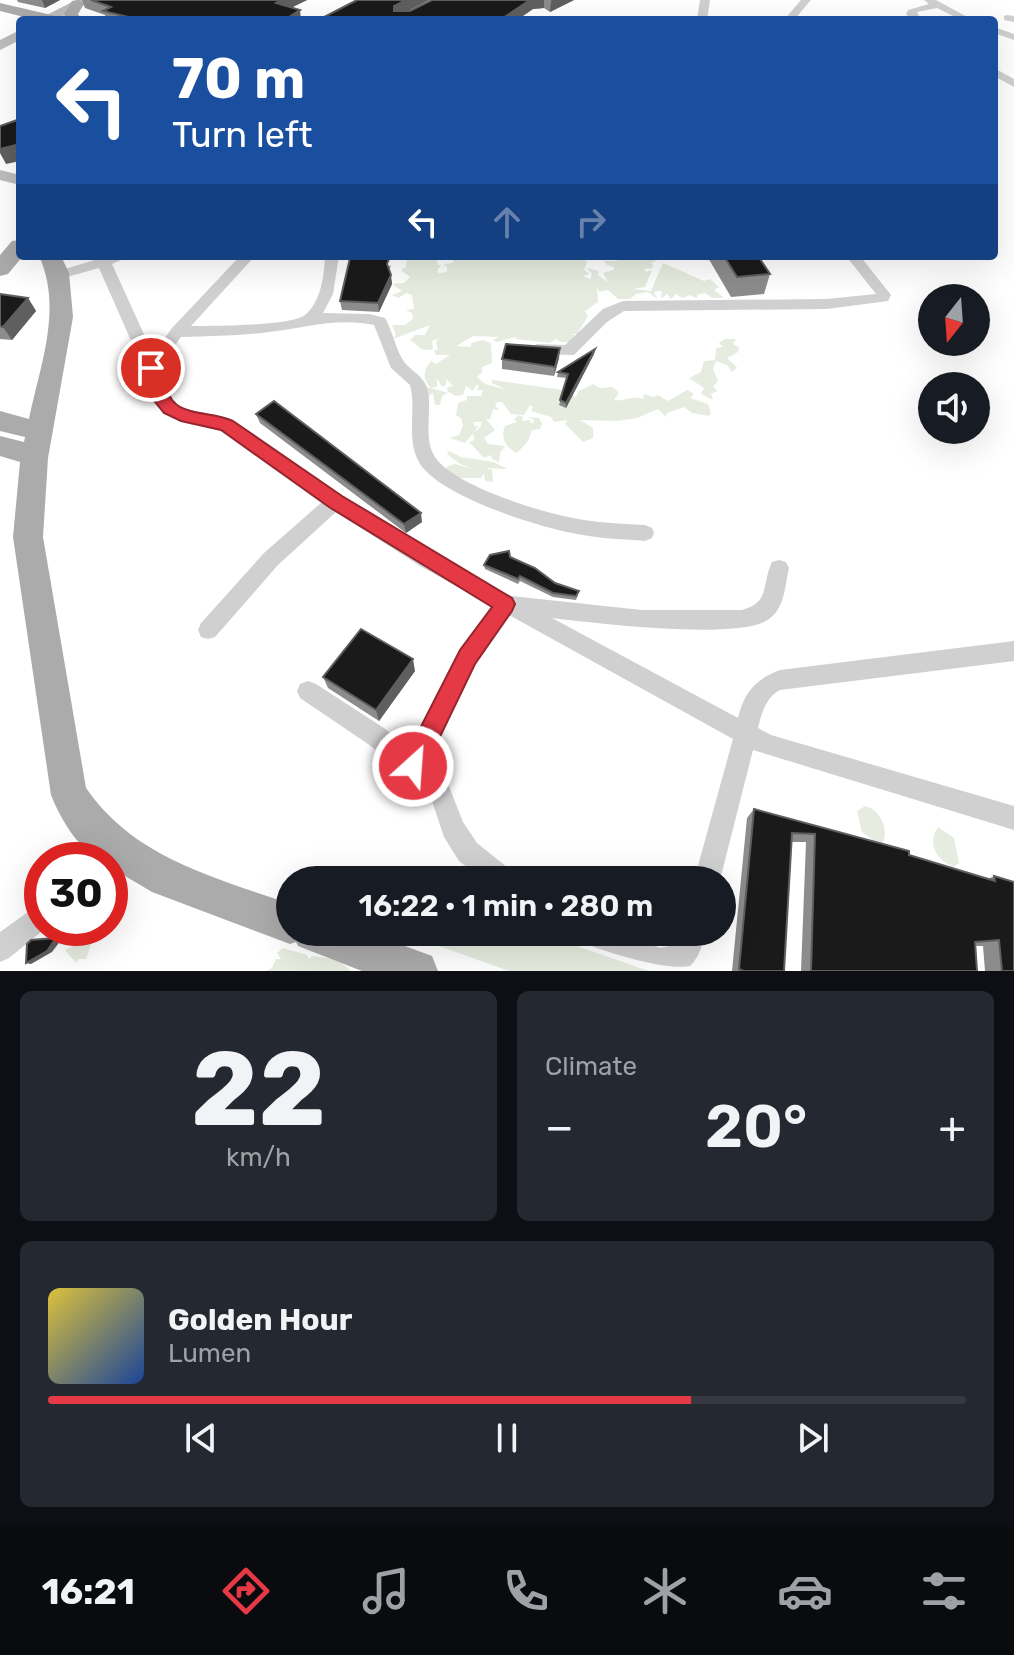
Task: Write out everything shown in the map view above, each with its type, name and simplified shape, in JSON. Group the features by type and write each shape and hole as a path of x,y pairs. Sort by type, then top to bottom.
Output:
{"main road":[{"path":"0,7 37,16"},
{"path":"0,269 16,251"},
{"path":"55,266 61,310 28,500 28,537 69,795 101,842"},
{"path":"0,421 37,443"},
{"path":"0,446 37,443"},
{"path":"128,869 276,919"},
{"path":"350,946 417,971"}],"street":[{"path":"792,16 806,0"},
{"path":"913,16 913,10 933,3 960,16"},
{"path":"57,16 79,8"},
{"path":"55,266 105,260"},
{"path":"113,260 160,398 181,415 214,419 227,425 335,502 505,604 767,745 1014,818"},
{"path":"151,368 177,332 244,260"},
{"path":"312,318 323,302 331,260"},
{"path":"526,348 568,351 587,337 607,312 623,306 827,304 890,296 857,260"},
{"path":"177,332 286,326 312,318 380,322 397,364 417,382 420,392 419,433 427,460 466,490 543,519 584,528 645,533"},
{"path":"208,630 271,559 335,502"},
{"path":"505,604 642,619 742,619 761,614 771,604 779,568"},
{"path":"413,766 467,657 505,604"},
{"path":"711,866 751,708 767,685 780,680 884,669 924,660 1014,651"},
{"path":"308,691 376,736 437,784 453,828 468,852 486,866"},
{"path":"0,949 24,930"},
{"path":"623,946 670,962 681,959 689,946"}],"shaded area":[{"path":"407,260 436,260 441,265 439,273 447,272 443,264 454,260 584,260 587,262 584,270 590,274 583,276 590,279 592,274 587,268 599,271 598,275 608,283 603,273 614,270 614,267 604,261 655,260 652,262 653,268 644,269 646,272 652,270 645,287 632,289 651,291 663,263 704,281 710,279 719,287 714,290 724,298 712,298 705,293 697,295 697,298 689,295 683,298 676,294 671,299 667,294 661,299 662,291 657,291 654,293 658,299 648,292 636,294 630,299 618,299 608,290 599,292 597,286 598,302 585,311 588,316 577,334 571,334 575,335 570,342 557,339 549,343 516,337 496,342 493,340 499,337 473,336 456,346 471,347 471,343 483,340 491,343 492,363 482,367 477,377 485,384 507,390 492,383 492,380 563,390 576,397 579,391 593,384 600,388 613,387 619,393 614,400 643,399 644,394 658,395 668,401 687,390 694,394 690,398 708,404 711,413 709,416 692,413 684,407 667,413 666,417 658,409 637,418 617,421 580,420 593,428 593,438 583,442 565,424 567,420 554,422 551,417 531,411 533,407 530,405 524,415 511,414 502,402 497,402 495,406 500,410 493,409 490,419 486,419 495,430 484,438 488,444 505,446 499,462 491,455 484,458 469,442 474,440 473,433 465,443 450,438 459,435 463,425 456,415 458,403 467,400 467,396 481,396 483,390 476,390 479,387 477,384 473,391 466,386 463,395 456,396 448,393 447,387 453,386 446,379 446,385 442,387 437,378 437,387 431,388 425,374 431,361 436,364 450,355 436,355 434,350 438,350 436,342 439,338 432,341 433,349 429,350 410,340 415,335 425,335 430,325 393,339 396,335 392,325 405,325 413,319 412,313 406,310 414,309 412,295 407,293 398,298 392,295 402,291 392,284 404,283 410,277 401,270 406,267","holes":["473,422 482,422 474,433 479,426 475,427"]},
{"path":"725,339 736,339 733,344 739,347 738,352 727,358 737,367 732,372 727,365 716,361 713,369 718,381 713,386 717,391 711,394 713,400 701,394 704,388 689,378 701,372 704,361 715,360 716,348 723,347 719,343"},
{"path":"427,387 448,393 442,396 440,405 435,405 433,393 428,397"},
{"path":"518,415 523,417 522,421 529,420 533,424 534,420 527,417 539,418 542,424 540,429 532,430 528,441 517,453 507,445 503,435 505,426 517,422 514,420"},
{"path":"449,451 473,463 462,457 493,462 508,469 486,468 492,470 493,482 485,481 484,473 481,478 459,478 447,472 447,466 455,464 475,470 460,464 447,454"},
{"path":"865,806 876,812 883,823 885,835 881,846 862,832 857,811"},
{"path":"938,827 954,838 959,863 954,867 935,851 933,839"},
{"path":"91,946 86,959 78,959 76,963 65,950"},
{"path":"439,946 577,946 649,971 509,971"},
{"path":"283,948 307,955 309,959 312,956 333,960 350,971 266,971 272,968 276,959 281,959 277,953"}],"building":[{"path":"91,0 281,0 276,3 300,10 290,16 124,16 103,11 111,7"},
{"path":"357,0 406,0 394,6 394,11 410,11 432,0 530,0 506,16 326,16"},
{"path":"16,120 16,145 0,149 0,126"},
{"path":"350,260 388,260 391,275 378,303 340,301"},
{"path":"726,260 761,260 770,274 737,277"},
{"path":"0,294 28,298 3,327 0,326"},
{"path":"506,344 560,348 555,367 502,359"},
{"path":"595,349 566,403 560,400 568,374 558,372"},
{"path":"274,401 421,513 404,524 256,414"},
{"path":"509,551 510,557 535,568 555,583 579,591 576,596 553,593 520,576 518,579 484,565 490,555"},
{"path":"361,629 413,659 376,710 323,677"},
{"path":"754,809 909,851 909,855 995,881 994,876 1014,882 1014,971 1002,971 999,940 975,942 977,971 811,971 815,834 792,833 784,971 739,969"},
{"path":"27,946 50,946 47,951 26,963"}],"route":[{"path":"151,368 160,398 170,408 181,415 214,419 227,425 335,502 427,560 505,604 467,657 413,766"}]}
